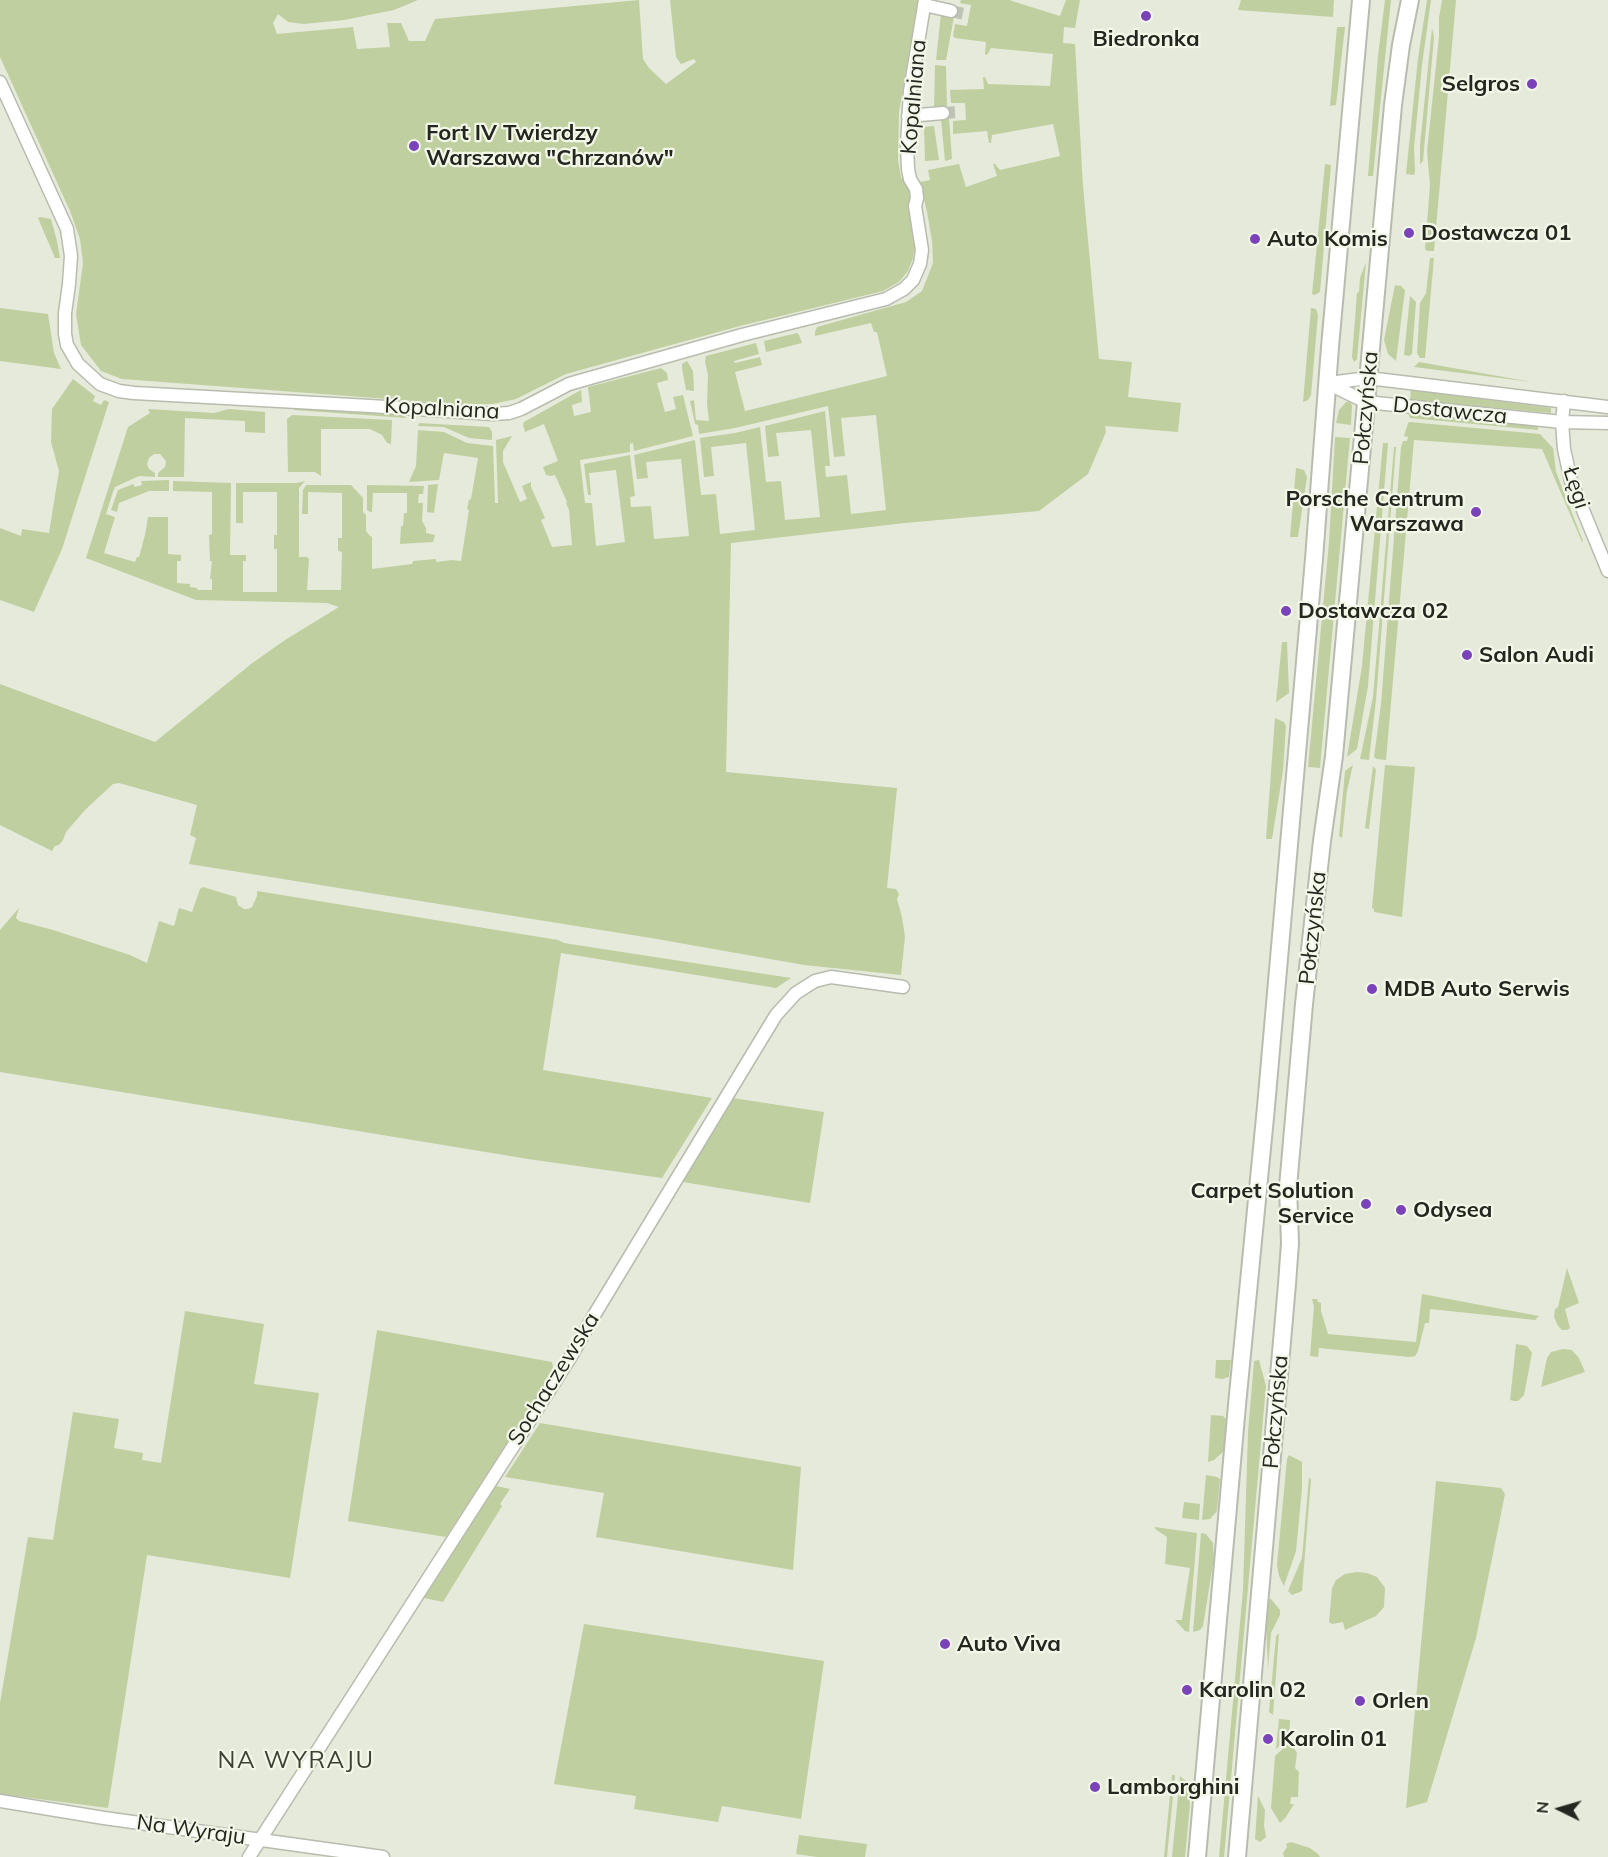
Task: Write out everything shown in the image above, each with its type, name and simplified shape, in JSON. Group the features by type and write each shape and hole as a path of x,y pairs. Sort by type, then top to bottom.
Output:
{"main road":[{"name":"Połczyńska","path":"1197,1857 1267,1098 1361,0"},
{"name":"Połczyńska","path":"1238,1857 1289,1263 1288,1187 1304,1004 1334,756 1393,105 1410,0"}],"street":[{"path":"924,3 951,10"},
{"name":"Kopalniana","path":"0,82 67,229 71,256 65,313 67,345 78,364 100,384 119,391 134,393 493,414 509,413 576,382 742,335 886,299 904,289 913,280 920,264 922,249 915,206 916,189 910,179 908,169 908,116 924,3"},
{"path":"908,116 943,113"},
{"name":"Dostawcza","path":"1327,383 1368,378 1608,407"},
{"name":"Dostawcza","path":"1327,383 1366,402 1562,422 1608,423"},
{"name":"Łęgi","path":"1564,401 1562,422 1564,449 1571,481 1608,571"},
{"name":"Sochaczewska","path":"249,1857 570,1358 776,1015 796,993 815,981 831,977 903,987"},
{"name":"Na Wyraju","path":"0,1801 383,1857"}],"green space":[{"path":"0,0 418,0 394,10 344,20 304,24 288,22 278,14 273,23 277,34 353,27 357,49 390,47 387,23 401,23 409,41 425,41 435,19 639,0 643,59 666,84 696,62 694,59 681,64 676,57 670,0 918,0 899,112 898,160 901,177 911,190 912,197 909,205 915,243 913,258 908,271 899,282 883,291 740,326 566,374 516,399 493,404 468,405 122,379 101,371 81,345 76,314 83,263 80,239 70,211 0,57"},
{"path":"961,0 1009,0 1060,16 1066,0 1080,0 1075,28 1064,27 1063,43 1075,44 1083,186 1099,359 1132,362 1128,397 1181,403 1178,432 1105,426 1106,432 1088,474 1039,511 905,523 731,543 726,772 897,788 887,888 896,889 899,894 897,899 905,937 901,975 804,965 651,938 189,864 196,838 190,835 197,805 119,783 113,784 85,810 52,851 0,825 0,684 155,742 251,664 339,607 327,603 196,600 86,558 128,427 150,413 148,409 214,413 229,409 265,412 265,433 245,432 245,421 185,418 184,477 158,477 166,461 160,454 154,454 149,458 147,464 149,469 155,473 155,477 139,476 115,487 113,492 106,514 115,517 104,553 135,562 139,557 148,517 168,517 168,554 181,555 181,561 177,561 177,583 190,584 190,587 198,590 212,590 209,535 212,534 212,492 173,491 173,481 231,483 230,555 246,555 246,561 243,561 243,592 277,592 277,549 274,549 274,535 277,535 277,492 243,492 243,523 236,523 236,483 305,481 299,488 299,557 309,559 307,590 341,590 342,552 338,551 338,538 342,538 342,493 308,492 308,514 302,514 303,490 306,485 351,485 363,498 366,531 372,537 372,569 412,564 413,561 436,559 436,562 461,561 469,510 467,509 471,499 478,458 444,453 439,480 409,482 416,466 418,430 444,432 467,443 493,446 495,503 498,503 496,440 512,436 503,451 503,462 520,502 527,499 522,486 531,482 531,487 545,518 541,520 552,547 572,545 567,502 555,475 546,475 543,467 558,461 544,424 525,432 524,422 581,390 582,402 572,405 574,416 591,412 588,387 661,368 667,373 668,380 657,383 665,412 676,409 673,397 683,395 693,436 634,451 633,443 630,444 630,452 580,460 585,503 592,503 596,546 625,542 616,470 589,473 591,495 588,495 584,464 630,455 635,496 630,497 631,507 651,506 654,539 689,536 681,459 646,462 648,478 637,479 634,455 695,440 701,495 716,494 720,534 755,530 746,443 711,447 714,476 704,477 700,438 760,427 766,482 781,481 785,520 820,517 811,430 776,433 779,456 768,457 765,426 825,411 830,466 825,466 826,477 847,475 851,514 886,510 876,415 841,418 845,456 834,457 828,406 699,434 690,401 694,400 696,420 709,421 706,356 756,343 759,354 734,361 735,363 760,357 762,365 735,372 745,411 887,376 877,332 874,332 871,323 815,336 815,332 817,327 906,302 922,291 933,263 932,241 920,182 930,180 928,170 959,164 966,187 997,176 993,164 1000,170 1060,156 1053,124 992,135 991,143 989,143 987,131 953,134 953,121 966,120 965,103 951,103 950,90 984,89 983,77 988,84 1050,86 1053,54 991,48 987,55 985,54 986,42 955,38 953,36 955,24 967,26 971,5 960,3"},
{"path":"1241,0 1334,0 1333,17 1238,10"},
{"path":"1385,0 1391,0 1373,176 1368,176 1378,56"},
{"path":"1427,0 1431,0 1422,65 1414,148 1414,175 1406,174 1418,58"},
{"path":"1442,0 1456,0 1434,251 1427,251 1425,249 1430,185 1427,151"},
{"path":"941,14 954,17 946,60 936,60"},
{"path":"1337,27 1345,27 1336,105 1330,106"},
{"path":"1432,28 1434,37 1423,161 1420,164 1420,145"},
{"path":"935,65 946,66 947,108 934,109"},
{"path":"949,118 952,159 945,161 941,119"},
{"path":"934,126 939,160 925,161 924,127"},
{"path":"1325,164 1331,165 1320,292 1315,295 1312,294"},
{"path":"38,218 51,219 60,258 55,258"},
{"path":"1430,258 1434,258 1425,358 1420,358 1417,353 1420,303 1426,293"},
{"path":"1366,262 1357,359 1354,362 1352,357 1357,293"},
{"path":"1395,285 1405,290 1396,361 1388,354 1384,340"},
{"path":"1410,296 1416,302 1412,354 1409,356 1404,355"},
{"path":"0,308 48,314 54,353 61,369 0,361"},
{"path":"1311,308 1316,309 1318,315 1311,395 1303,402"},
{"path":"797,333 802,343 766,352 764,341"},
{"path":"687,361 693,371 694,391 686,390 682,364"},
{"path":"1419,362 1532,382 1414,367"},
{"path":"73,379 95,396 93,401 101,405 104,400 109,402 62,549 34,612 0,600 0,528 21,536 22,529 49,533 59,471 51,442 52,409"},
{"path":"1411,390 1545,407 1551,408 1551,413 1410,400"},
{"path":"1346,402 1352,405 1351,425 1336,423 1339,410"},
{"path":"295,408 401,413 406,418 294,410"},
{"path":"1408,413 1538,426 1538,430 1410,418"},
{"path":"292,415 392,420 391,444 387,443 382,435 370,429 321,429 321,476 315,472 288,472 287,419"},
{"path":"1410,422 1540,434 1553,448 1556,472 1583,541 1542,449 1414,440 1386,760 1374,757 1381,704 1401,447 1403,441 1407,441 1408,437 1404,436"},
{"path":"419,423 489,427 492,440 469,438 444,427 418,426"},
{"path":"1335,437 1350,438 1320,768 1308,767 1329,542"},
{"path":"1383,443 1388,443 1368,686 1357,749 1347,757 1362,666"},
{"path":"1394,447 1396,447 1376,700 1369,760 1360,759 1373,697"},
{"path":"1296,468 1304,470 1307,477 1298,537 1290,537"},
{"path":"169,480 169,491 149,491 119,503 117,512 111,510 118,490 133,484 135,487 142,485 141,481"},
{"path":"438,484 434,513 427,512 428,485"},
{"path":"367,485 424,486 423,494 419,494 418,503 423,503 422,521 426,533 435,535 433,542 400,544 401,526 403,526 404,513 407,513 407,493 373,493 372,512 370,512 367,510"},
{"path":"1282,642 1287,642 1289,693 1276,702"},
{"path":"1275,718 1284,722 1286,726 1283,771 1272,839 1266,839"},
{"path":"1353,765 1347,791 1342,838 1339,836 1345,771"},
{"path":"1385,765 1415,767 1402,917 1374,912 1372,908"},
{"path":"1373,766 1376,770 1369,829 1365,828"},
{"path":"203,887 236,897 238,905 244,909 252,907 257,891 558,940 564,943 791,978 776,988 561,953 543,1070 712,1098 662,1178 528,1159 0,1072 0,930 19,908 16,918 19,921 130,955 147,963 159,921 174,926 179,908 192,912 200,889"},
{"path":"733,1098 824,1112 810,1203 683,1182"},
{"path":"1567,1268 1579,1303 1565,1309 1570,1328 1562,1330 1554,1317"},
{"path":"1422,1294 1539,1316 1535,1320 1430,1309 1429,1323 1425,1323 1415,1356 1319,1348 1318,1357 1310,1356 1314,1306 1312,1299 1317,1299 1321,1303 1328,1334 1416,1342"},
{"path":"185,1311 264,1324 254,1384 319,1393 290,1578 147,1555 108,1808 0,1794 0,1703 28,1537 53,1540 73,1412 119,1419 114,1448 143,1453 142,1460 161,1463"},
{"path":"377,1330 552,1362 554,1372 446,1537 348,1521"},
{"path":"1516,1344 1527,1346 1532,1353 1524,1395 1518,1401 1514,1401 1510,1400"},
{"path":"1563,1349 1572,1350 1579,1358 1585,1372 1541,1387 1547,1358 1551,1352"},
{"path":"1216,1360 1231,1360 1229,1377 1215,1378"},
{"path":"1259,1360 1266,1386 1224,1857 1219,1857 1243,1590 1248,1432 1254,1361"},
{"path":"1211,1415 1223,1416 1227,1420 1224,1451 1208,1462"},
{"path":"540,1423 801,1467 793,1570 596,1537 604,1493 505,1477"},
{"path":"1289,1455 1302,1462 1302,1489 1296,1551 1284,1586 1277,1565"},
{"path":"1206,1475 1220,1479 1217,1511 1210,1519 1202,1520"},
{"path":"1309,1477 1311,1480 1302,1591 1292,1595 1288,1591 1302,1558"},
{"path":"1436,1481 1501,1488 1505,1494 1476,1638 1427,1802 1406,1808"},
{"path":"496,1486 510,1489 443,1602 424,1598 475,1516"},
{"path":"1184,1502 1200,1504 1199,1520 1182,1518"},
{"path":"1155,1527 1197,1533 1189,1632 1185,1631 1175,1620 1182,1620 1190,1568 1165,1564 1167,1537"},
{"path":"1201,1533 1206,1534 1213,1543 1214,1558 1203,1626 1200,1630 1193,1632"},
{"path":"1357,1572 1377,1577 1385,1588 1384,1607 1376,1616 1345,1630 1343,1622 1332,1624 1329,1622 1332,1588 1336,1580 1345,1574"},
{"path":"1268,1599 1271,1599 1280,1610 1280,1615 1271,1633 1268,1669 1266,1619"},
{"path":"584,1624 824,1661 801,1819 722,1806 718,1822 634,1809 636,1796 554,1784"},
{"path":"1279,1633 1273,1715 1269,1712 1276,1636"},
{"path":"1279,1719 1290,1720 1289,1738 1276,1749"},
{"path":"1290,1742 1297,1753 1295,1768 1299,1772 1298,1797 1291,1797 1290,1804 1294,1804 1280,1823 1271,1808 1275,1756"},
{"path":"1172,1775 1175,1775 1167,1857 1164,1857"},
{"path":"1180,1776 1187,1782 1190,1805 1185,1857 1172,1857"},
{"path":"1258,1796 1265,1810 1266,1837 1260,1842 1255,1839"},
{"path":"799,1835 867,1844 865,1857 817,1857 796,1854"},
{"path":"1291,1842 1310,1848 1320,1857 1284,1857 1286,1844"}],"tunnel":[{"path":"951,11 965,14"},
{"path":"943,113 958,112"}],"place":[{"name":"Biedronka","path":"1146,16"},
{"name":"Selgros","path":"1532,84"},
{"name":"Fort IV Twierdzy Warszawa \"Chrzanów\"","path":"414,146"},
{"name":"Dostawcza 01","path":"1409,233"},
{"name":"Auto Komis","path":"1255,239"},
{"name":"Porsche Centrum Warszawa","path":"1476,512"},
{"name":"Dostawcza 02","path":"1286,611"},
{"name":"Salon Audi","path":"1467,655"},
{"name":"MDB Auto Serwis","path":"1372,989"},
{"name":"Carpet Solution Service","path":"1366,1204"},
{"name":"Odysea","path":"1401,1210"},
{"name":"Auto Viva","path":"945,1644"},
{"name":"Karolin 02","path":"1187,1690"},
{"name":"Orlen","path":"1360,1701"},
{"name":"Karolin 01","path":"1268,1739"},
{"name":"Lamborghini","path":"1095,1787"}],"district":[{"name":"NA WYRAJU","path":"296,1761"}]}
